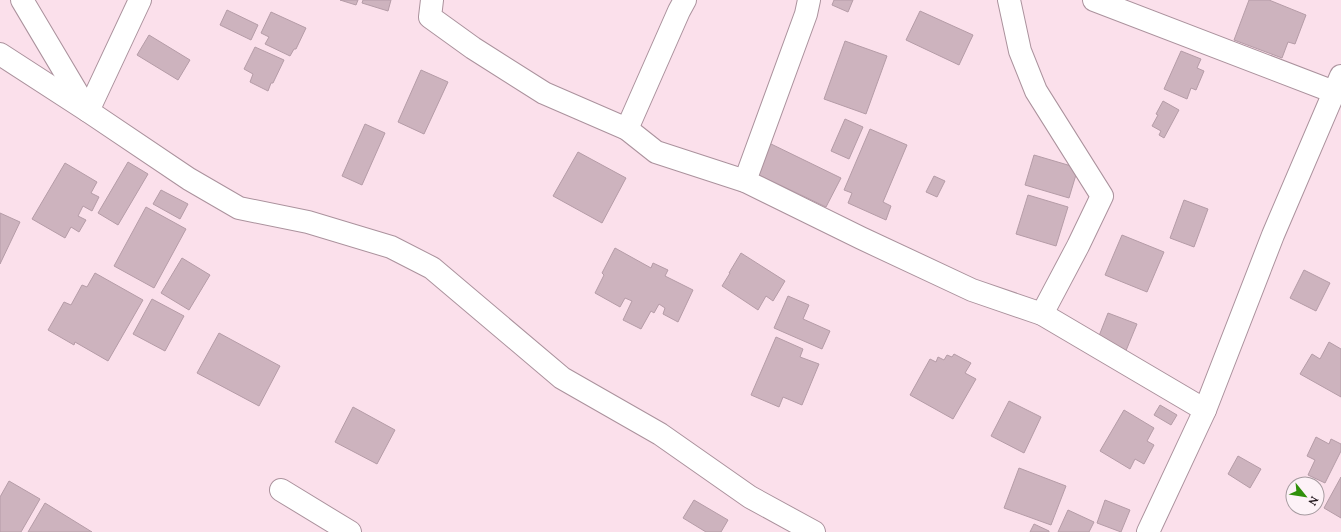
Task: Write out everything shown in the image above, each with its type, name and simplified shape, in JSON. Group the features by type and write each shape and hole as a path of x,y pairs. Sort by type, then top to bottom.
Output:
{"street":[{"path":"22,0 88,111"},
{"path":"88,111 140,0"},
{"path":"432,0 430,17 473,48 544,93 627,129 656,152 745,181 972,290 1042,314 1205,410"},
{"path":"627,129 685,0"},
{"path":"745,181 806,14 809,0"},
{"path":"1009,0 1020,51 1036,91 1102,196 1078,246 1042,314"},
{"path":"1094,0 1338,84 1272,235 1205,410 1148,532"},
{"path":"0,54 88,111 188,179 239,208 308,222 391,247 432,268 562,378 660,434 750,497 814,532"},
{"path":"281,490 350,532"}],"building":[{"path":"340,0 358,0 356,5"},
{"path":"363,0 391,0 388,11 362,3"},
{"path":"834,0 853,0 848,12 832,5"},
{"path":"1249,0 1269,0 1306,15 1295,44 1288,42 1282,58 1234,40"},
{"path":"227,10 258,25 251,40 220,25"},
{"path":"920,11 973,35 959,65 906,40"},
{"path":"271,12 306,28 296,49 294,49 290,56 265,44 269,37 261,33"},
{"path":"149,35 190,60 178,80 137,55"},
{"path":"845,41 887,56 866,114 824,99"},
{"path":"255,47 284,60 268,91 250,82 253,74 244,69"},
{"path":"1181,51 1201,59 1197,68 1204,71 1196,90 1191,88 1187,99 1164,89"},
{"path":"421,70 448,82 424,134 398,122"},
{"path":"1163,101 1179,110 1164,138 1159,135 1161,131 1152,126"},
{"path":"845,119 863,127 849,159 831,151"},
{"path":"365,124 385,133 362,185 342,176"},
{"path":"870,129 907,145 883,202 891,206 886,220 848,203 852,193 844,190"},
{"path":"769,143 841,178 826,207 755,173"},
{"path":"578,152 626,178 602,223 553,196"},
{"path":"1034,155 1078,168 1069,198 1025,185"},
{"path":"128,162 148,174 118,225 98,213"},
{"path":"65,163 97,182 91,193 99,197 92,211 83,206 78,216 86,220 79,232 71,227 65,238 32,219"},
{"path":"934,176 945,181 937,197 926,192"},
{"path":"161,190 188,204 180,219 153,204"},
{"path":"1028,195 1068,207 1056,246 1016,234"},
{"path":"1184,200 1208,209 1194,247 1170,238"},
{"path":"146,207 186,229 154,288 114,266"},
{"path":"0,213 20,222 0,264"},
{"path":"1122,235 1164,252 1147,292 1105,275"},
{"path":"615,248 651,268 653,263 668,270 665,276 693,290 678,322 663,314 665,308 659,304 654,313 651,311 641,329 623,320 632,301 625,298 620,307 595,293 604,275 602,273"},
{"path":"741,253 785,281 773,301 766,296 758,310 722,286"},
{"path":"182,258 210,275 189,310 161,293"},
{"path":"1304,270 1330,283 1316,311 1290,298"},
{"path":"95,273 143,300 108,361 75,342 74,345 48,330 64,302 71,305 82,285 87,287"},
{"path":"788,296 809,305 803,319 830,331 822,349 774,328"},
{"path":"152,299 184,316 165,351 133,334"},
{"path":"1108,313 1137,324 1125,353 1097,341"},
{"path":"219,333 280,366 259,406 197,373"},
{"path":"776,337 803,349 800,357 819,364 802,405 783,397 779,407 751,395"},
{"path":"1329,342 1341,349 1341,397 1300,374 1312,354 1320,359"},
{"path":"954,354 971,363 965,373 976,379 953,419 910,395 930,359 936,362 938,357 944,360 947,355 952,357"},
{"path":"1009,401 1041,417 1024,453 991,436"},
{"path":"1160,405 1177,415 1171,425 1154,415"},
{"path":"353,407 395,430 377,464 335,442"},
{"path":"1124,410 1154,428 1147,441 1154,445 1144,464 1135,459 1130,469 1100,451"},
{"path":"1316,437 1329,444 1331,439 1341,444 1341,451 1325,483 1325,476 1308,475 1315,460 1307,456"},
{"path":"1238,456 1261,469 1250,488 1228,474"},
{"path":"1019,468 1066,486 1051,525 1004,508"},
{"path":"1341,477 1341,518 1325,509"},
{"path":"9,481 40,499 21,532 0,532 0,497"},
{"path":"694,500 728,520 721,532 706,532 683,518"},
{"path":"1105,500 1130,510 1121,532 1097,523"},
{"path":"45,503 92,532 28,532"},
{"path":"1068,510 1094,522 1089,532 1058,532"},
{"path":"1034,524 1049,531 1049,532 1030,532"}]}
